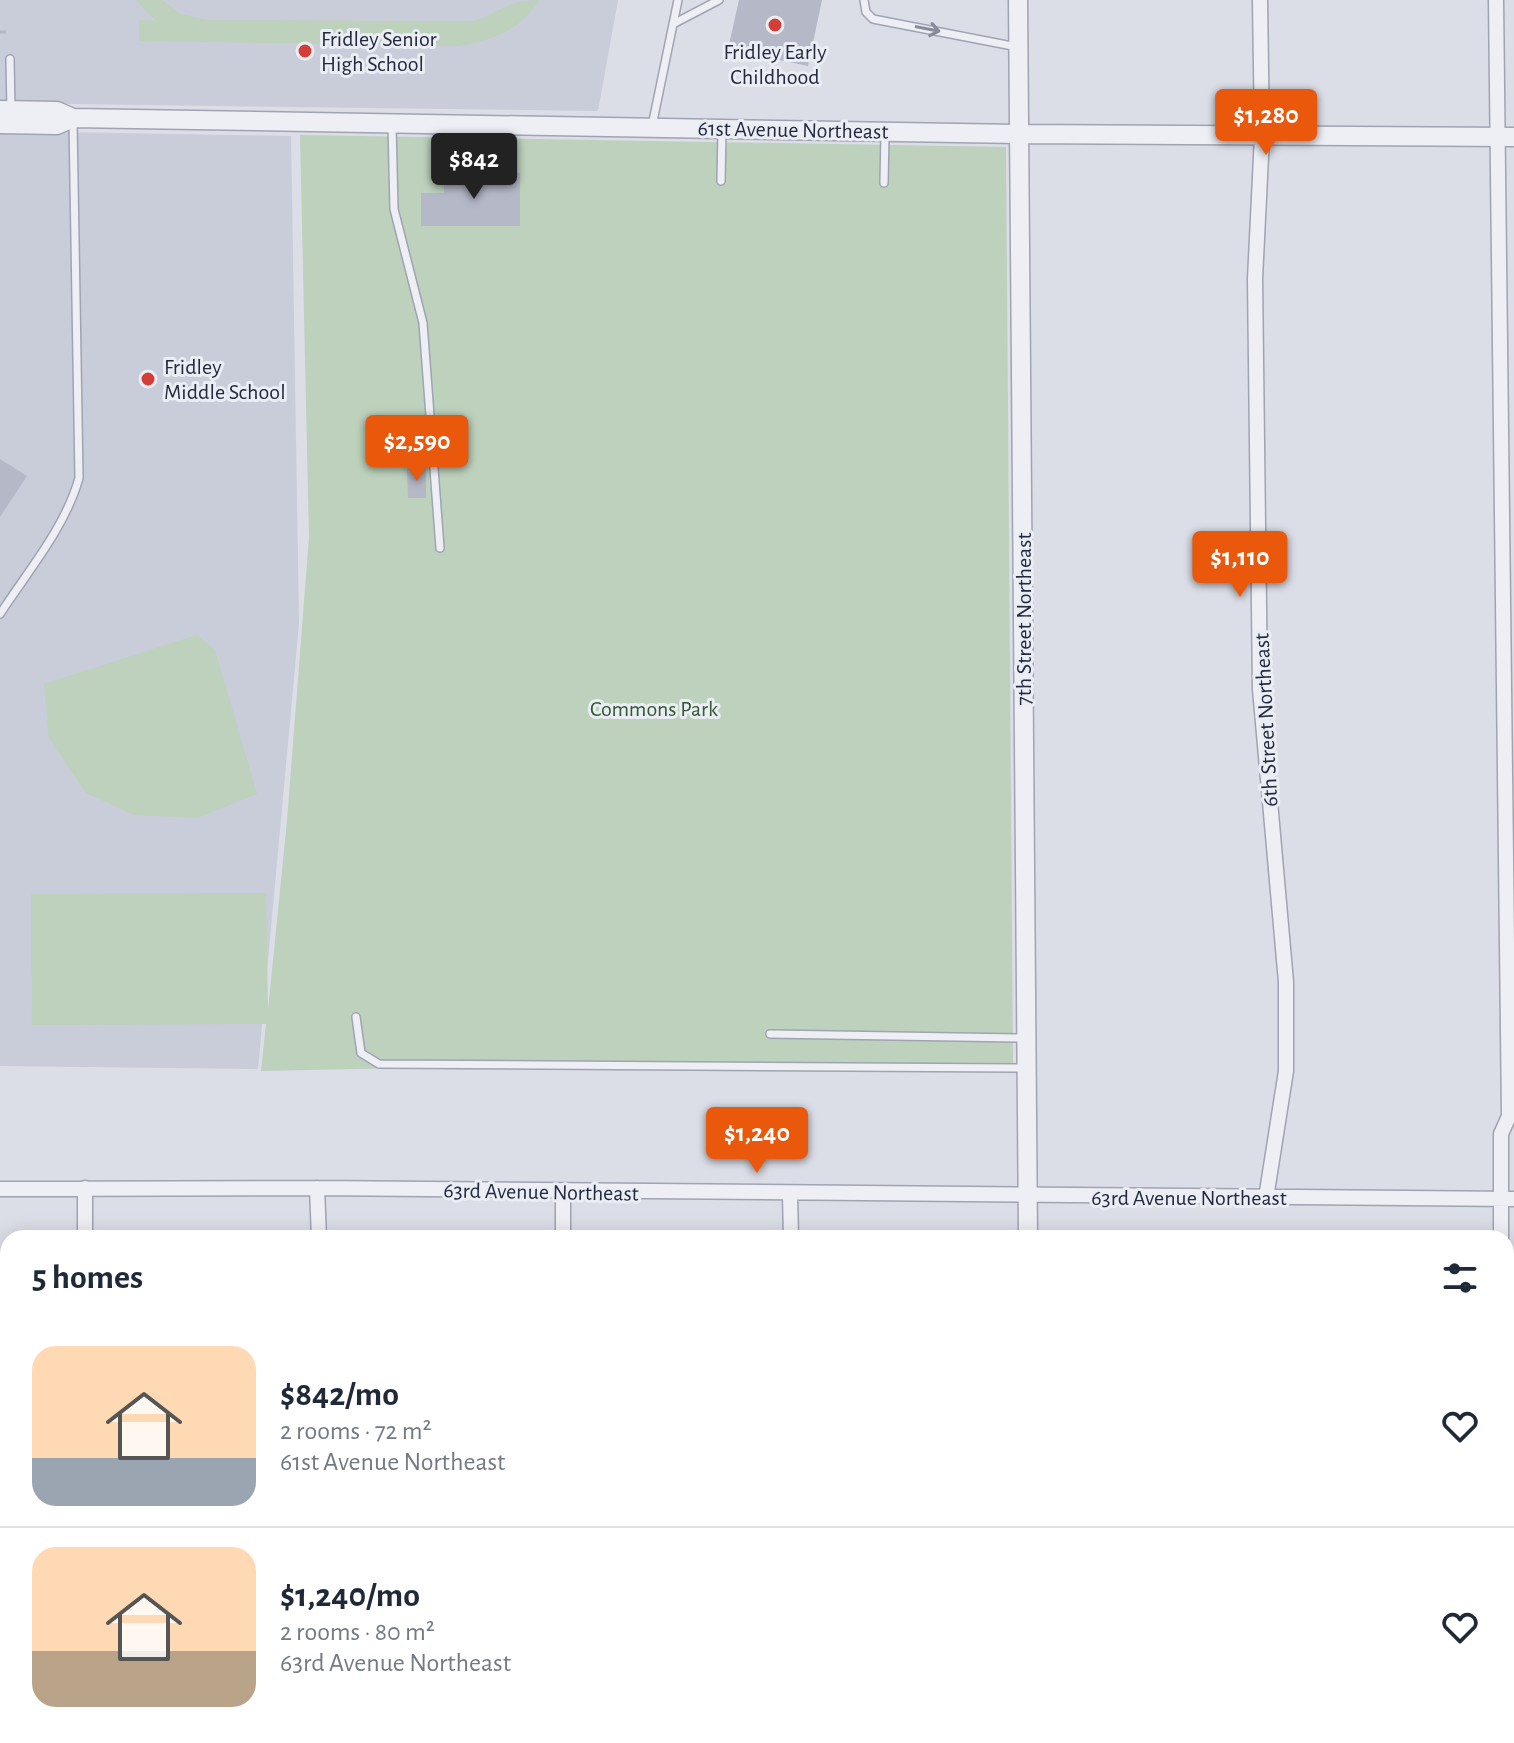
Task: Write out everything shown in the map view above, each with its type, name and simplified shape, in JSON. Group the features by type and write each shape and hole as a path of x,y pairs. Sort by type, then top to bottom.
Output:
{"street":[{"name":"7th Street Northeast","path":"1018,0 1028,1230"},
{"name":"6th Street Northeast","path":"1260,0 1262,136 1255,279 1260,689 1286,982 1287,1026 1286,1071 1266,1198"},
{"path":"1496,0 1506,137 1510,794 1511,1120 1501,1134 1507,1199 1502,1230"},
{"name":"61st Avenue Northeast","path":"5,117 57,111 73,118 1019,134 1506,137"},
{"path":"85,1188 85,1230"},
{"path":"317,1188 319,1230"},
{"name":"63rd Avenue Northeast","path":"0,1189 317,1188 1027,1197 1507,1199"},
{"path":"563,1191 563,1230"},
{"path":"790,1194 791,1230"}],"lane":[{"path":"652,126 678,0"},
{"path":"673,24 719,0"},
{"path":"864,0 866,12 873,19 1018,47"},
{"path":"5,117 10,59"},
{"path":"0,614 59,524 74,497 79,478 73,118"},
{"path":"391,123 394,209 423,323 440,548"},
{"path":"721,181 722,128"},
{"path":"884,183 885,131"},
{"path":"356,1017 361,1053 379,1064 1027,1068"},
{"path":"770,1034 1026,1038"}],"path":[{"path":"0,32 10,32"}],"shaded area":[{"name":"Fridley Senior High School","path":"0,0 618,0 598,111 0,103"},
{"name":"Fridley Middle School","path":"0,131 291,136 299,623 258,1069 0,1066"}],"green space":[{"path":"136,0 162,0 181,14 207,20 475,21 513,4 539,0 524,19 505,32 459,46 139,41 139,20 156,21"},
{"name":"Commons Park","path":"300,135 1006,147 1013,1064 550,1065 261,1071 266,1024 32,1025 31,894 266,893 268,1010 287,821 309,537"},
{"path":"197,635 215,650 257,794 197,818 134,815 86,793 49,738 44,684"}],"building":[{"name":"Fridley Early Childhood","path":"739,0 822,0 808,66 728,49"},
{"path":"444,173 520,173 520,226 421,226 421,193 444,193"},
{"path":"0,459 27,476 0,517"},
{"path":"426,468 426,498 408,498 407,469"}],"place":[{"name":"Fridley Early Childhood","path":"775,25"},
{"name":"Fridley Senior High School","path":"305,51"},
{"name":"Fridley Middle School","path":"148,379"}]}
